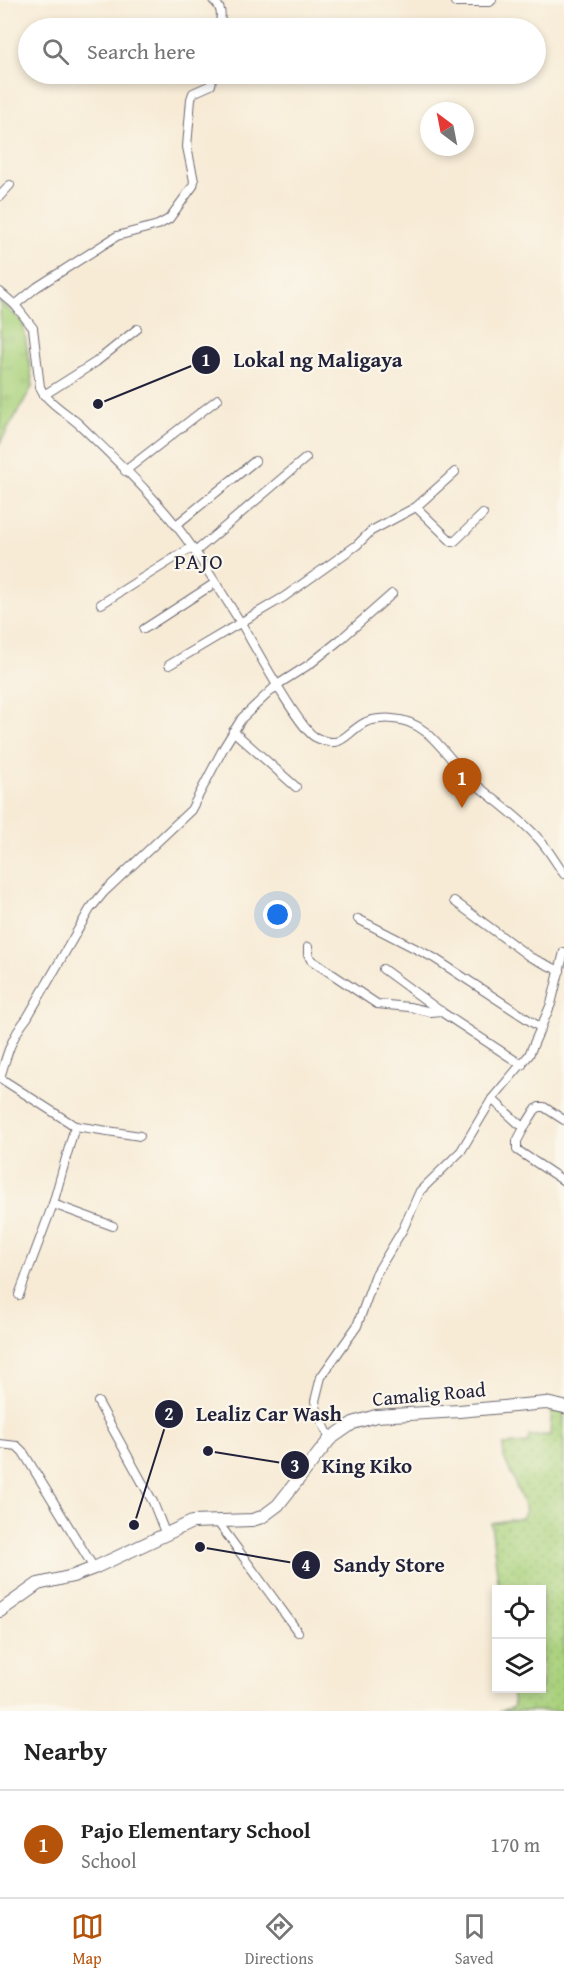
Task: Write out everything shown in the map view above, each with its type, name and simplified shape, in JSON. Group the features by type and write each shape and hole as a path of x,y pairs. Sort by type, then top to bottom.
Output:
{"main road":[{"name":"Camalig Road","path":"0,1611 38,1584 94,1569 198,1521 252,1520 270,1512 330,1438 353,1423 376,1416 535,1404 564,1407"}],"street":[{"path":"213,0 220,9 221,18"},
{"path":"455,2 490,3 492,0"},
{"path":"15,305 37,287 117,236 158,225 169,219 193,186 194,181 188,147 191,99 194,93 211,84"},
{"path":"0,196 10,185"},
{"path":"0,292 15,305 33,328 40,387 44,395 72,417 152,496 176,525 309,733 331,743 339,742 367,722 390,718 404,720 428,732 471,780 506,807 538,838 564,874"},
{"path":"44,395 96,362 137,329"},
{"path":"125,471 218,399"},
{"path":"101,604 193,550 306,458"},
{"path":"176,525 255,461"},
{"path":"169,665 323,570 357,545 371,531 416,507 455,472"},
{"path":"416,507 452,542 483,513"},
{"path":"144,629 215,583"},
{"path":"140,1136 75,1126 0,1078 10,1044 90,909 104,892 191,810 242,718 277,685 326,651 392,594"},
{"path":"233,731 296,787"},
{"path":"454,901 543,965 560,971"},
{"path":"358,919 434,958 541,1028"},
{"path":"308,947 311,960 377,1004 409,1006 431,1012 441,1011"},
{"path":"330,1438 315,1401 321,1377 357,1326 376,1274 403,1229 420,1191 461,1151 492,1099 522,1065 551,1004 564,952"},
{"path":"382,969 522,1065"},
{"path":"492,1099 519,1124 525,1126"},
{"path":"564,1120 544,1107 539,1107 517,1141 518,1150 564,1181"},
{"path":"19,1295 52,1204 75,1126"},
{"path":"52,1204 113,1226"},
{"path":"98,1402 153,1502 166,1535"},
{"path":"0,1444 17,1446 23,1452 94,1569"},
{"path":"217,1521 298,1632"}],"green space":[{"path":"0,301 23,322 33,385 0,443"},
{"path":"552,1404 564,1407 564,1711 500,1711 514,1707 512,1693 546,1693 546,1585 499,1585 491,1523 522,1518 526,1510 504,1457 503,1445 528,1443 529,1436 550,1435"}],"place":[{"name":"Lokal ng Maligaya","path":"98,404"},
{"name":"Pajo Elementary School","path":"462,808"},
{"name":"King Kiko","path":"208,1451"},
{"name":"Lealiz Car Wash","path":"134,1525"},
{"name":"Sandy Store","path":"200,1547"}],"district":[{"name":"PAJO","path":"199,561"}]}
